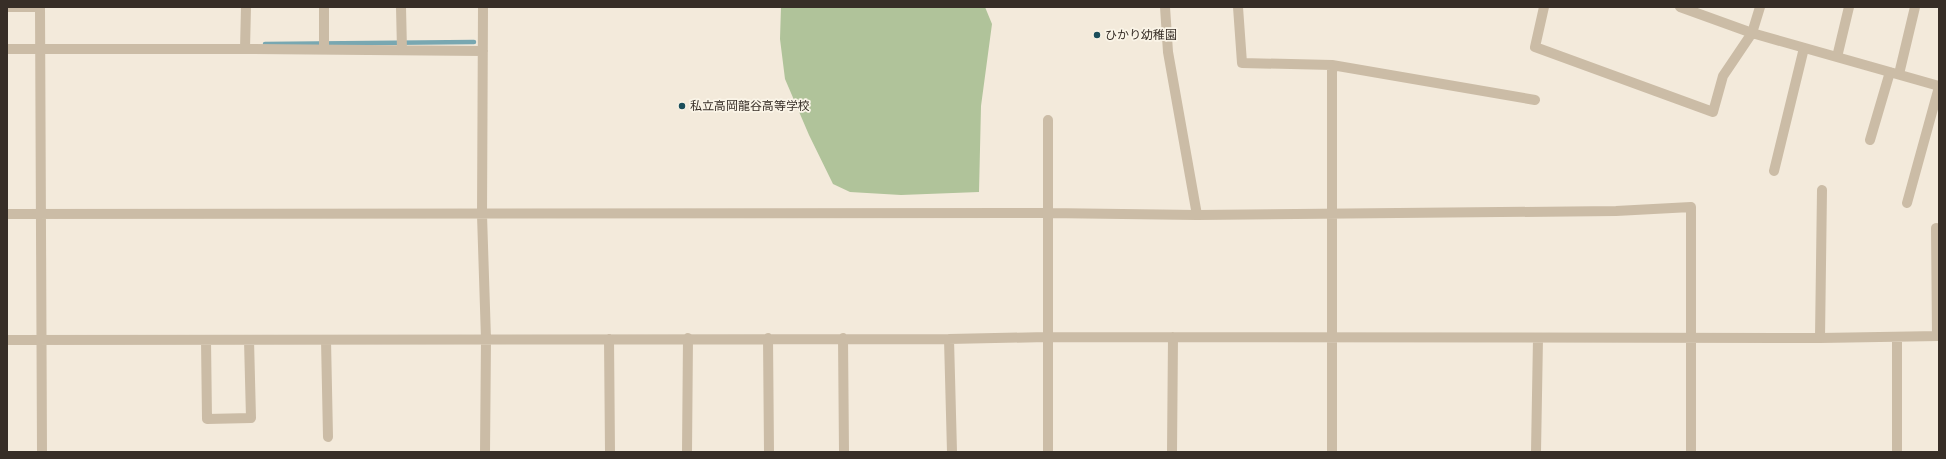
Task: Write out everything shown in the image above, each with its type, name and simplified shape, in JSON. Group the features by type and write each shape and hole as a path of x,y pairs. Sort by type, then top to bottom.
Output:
{"street":[{"path":"7,8 36,7"},
{"path":"40,7 42,452"},
{"path":"245,49 246,7"},
{"path":"324,7 324,49"},
{"path":"401,7 402,50"},
{"path":"483,7 482,215 486,339 485,452"},
{"path":"1165,7 1168,52 1197,214"},
{"path":"1238,7 1242,63 1332,65 1535,100"},
{"path":"1544,7 1536,47 1713,112 1723,76 1752,33 1760,7"},
{"path":"1680,7 1752,33 1939,86 1907,203"},
{"path":"1837,57 1850,7"},
{"path":"1870,140 1916,7"},
{"path":"1774,171 1804,48"},
{"path":"7,50 324,49 483,51"},
{"path":"1332,65 1332,452"},
{"path":"1048,120 1048,452"},
{"path":"1820,338 1822,190"},
{"path":"7,214 1197,214 1616,212 1691,206 1691,452"},
{"path":"7,340 609,338 949,339 1047,337 1332,336 1820,338 1938,336 1936,228"},
{"path":"1172,452 1173,337"},
{"path":"1897,337 1897,452"},
{"path":"609,338 610,452"},
{"path":"687,452 688,338"},
{"path":"768,338 769,452"},
{"path":"843,338 844,452"},
{"path":"1536,452 1538,338"},
{"path":"949,339 952,452"},
{"path":"206,340 207,419 250,418 249,340"},
{"path":"326,340 328,437"}],"green space":[{"path":"781,7 985,7 992,24 981,106 979,192 901,195 850,192 833,184 809,135 785,79 780,39"}],"waterway":[{"path":"265,44 474,42"}],"place":[{"name":"ひかり幼稚園","path":"1097,35"},
{"name":"私立高岡龍谷高等学校","path":"682,106"}]}
